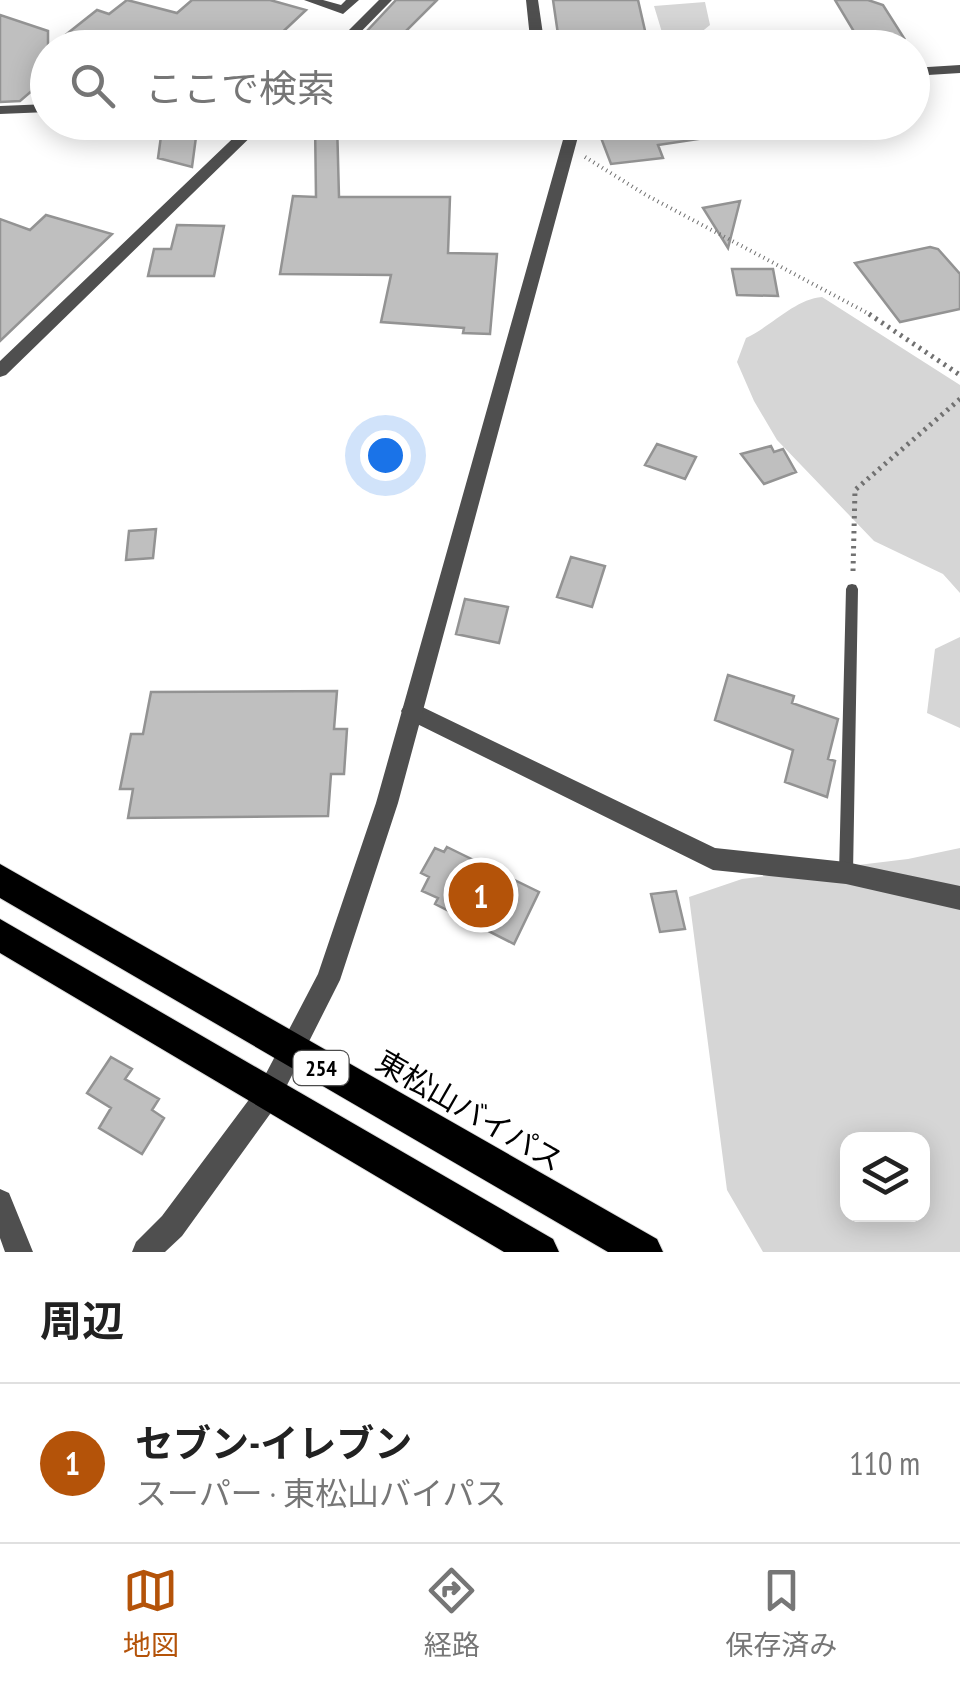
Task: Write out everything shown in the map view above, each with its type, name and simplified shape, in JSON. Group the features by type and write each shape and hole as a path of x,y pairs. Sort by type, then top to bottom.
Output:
{"highway":[{"name":"東松山バイパス","path":"0,880 644,1252"},
{"name":"254","path":"0,936 540,1252"}],"street":[{"path":"310,0 343,10 353,0"},
{"path":"355,30 386,0"},
{"path":"532,0 536,30"},
{"path":"930,71 960,70"},
{"path":"0,110 30,109"},
{"path":"0,372 239,140"},
{"path":"146,1252 172,1226 269,1094 328,980 356,906 571,140"},
{"path":"412,711 713,859 846,873 960,898"},
{"path":"0,1202 20,1252"}],"lane":[{"path":"846,873 852,589"}],"path":[{"path":"570,147 646,194 854,304 960,375"},
{"path":"852,589 856,490 960,398"}],"shaded area":[{"path":"705,2 710,25 704,30 661,30 654,6"},
{"path":"822,297 960,385 960,593 943,574 874,541 777,440 754,401 737,362 746,338 802,303"},
{"path":"960,637 960,728 927,713 935,649"},
{"path":"960,848 960,1252 763,1252 727,1190 689,897 742,879 908,859"}],"building":[{"path":"127,0 177,13 192,0 270,0 306,10 285,30 72,30 97,10 109,14"},
{"path":"396,0 437,0 407,30 368,30"},
{"path":"553,0 638,0 645,30 557,30"},
{"path":"835,0 868,0 883,5 899,30 853,30"},
{"path":"0,15 45,30 30,30 30,92 20,101 0,102"},
{"path":"160,140 196,140 192,167 158,158"},
{"path":"315,140 337,140 339,197 450,197 448,253 497,254 490,334 463,333 464,328 381,322 391,275 280,274 293,196 316,197"},
{"path":"602,140 692,140 658,145 663,158 611,164"},
{"path":"740,201 728,248 703,208"},
{"path":"46,215 112,234 0,341 0,219 30,230"},
{"path":"177,225 224,226 214,276 148,276 154,249 171,249"},
{"path":"930,247 938,249 960,274 960,309 900,322 855,263"},
{"path":"732,269 773,269 778,296 737,295"},
{"path":"657,444 696,457 685,479 645,465"},
{"path":"771,446 774,452 783,449 796,472 764,484 741,454"},
{"path":"156,529 153,558 126,560 129,531"},
{"path":"571,557 605,566 592,607 557,597"},
{"path":"465,599 508,607 499,643 456,634"},
{"path":"728,675 794,696 792,703 838,719 828,759 835,761 827,797 785,782 793,750 715,720"},
{"path":"337,691 334,729 347,729 344,774 331,774 328,816 128,818 133,789 120,789 131,734 143,734 151,692"},
{"path":"447,847 539,892 514,944 435,904 438,898 422,891 429,877 421,873 435,848 444,852"},
{"path":"676,891 685,929 660,932 651,894"},
{"path":"111,1057 132,1069 125,1079 159,1099 152,1110 164,1118 142,1154 99,1128 111,1108 87,1093"}],"place":[{"name":"セブン-イレブン","path":"481,895"}]}
